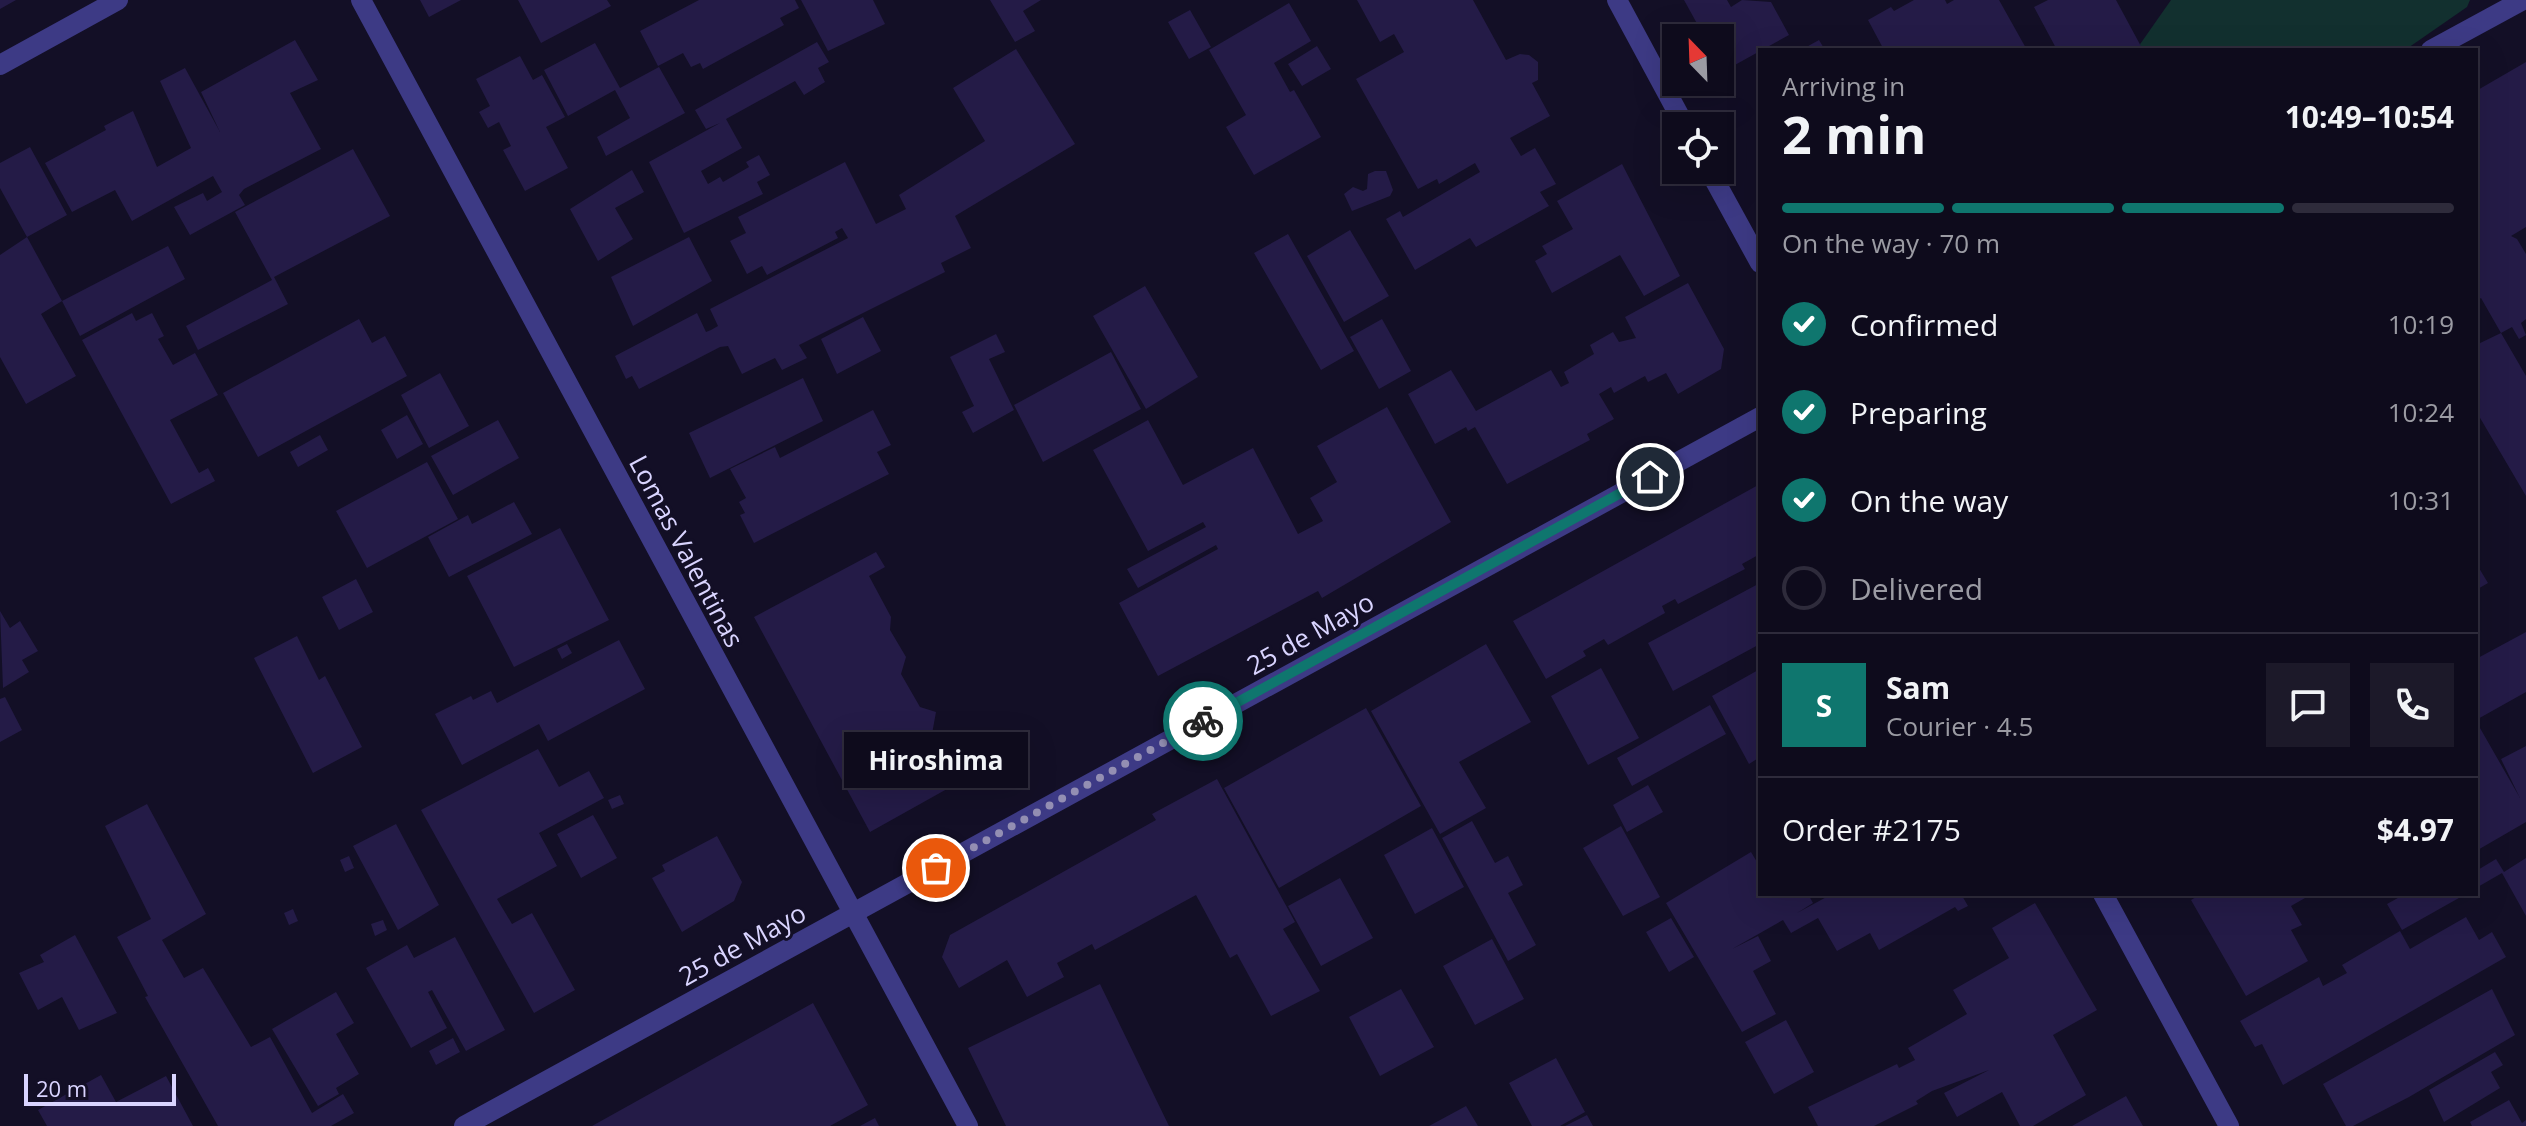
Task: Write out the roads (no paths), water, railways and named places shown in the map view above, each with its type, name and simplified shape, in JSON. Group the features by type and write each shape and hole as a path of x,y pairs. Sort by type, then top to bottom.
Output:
{"street":[{"path":"0,65 118,0"},
{"name":"Lomas Valentinas","path":"361,0 968,1126"},
{"path":"1617,0 1677,112"},
{"path":"2435,48 2523,0"},
{"path":"1717,184 1758,259"},
{"name":"25 de Mayo","path":"464,1126 1758,418"},
{"path":"2104,896 2229,1126"}],"place":[{"name":"Hiroshima","path":"936,868"}]}
